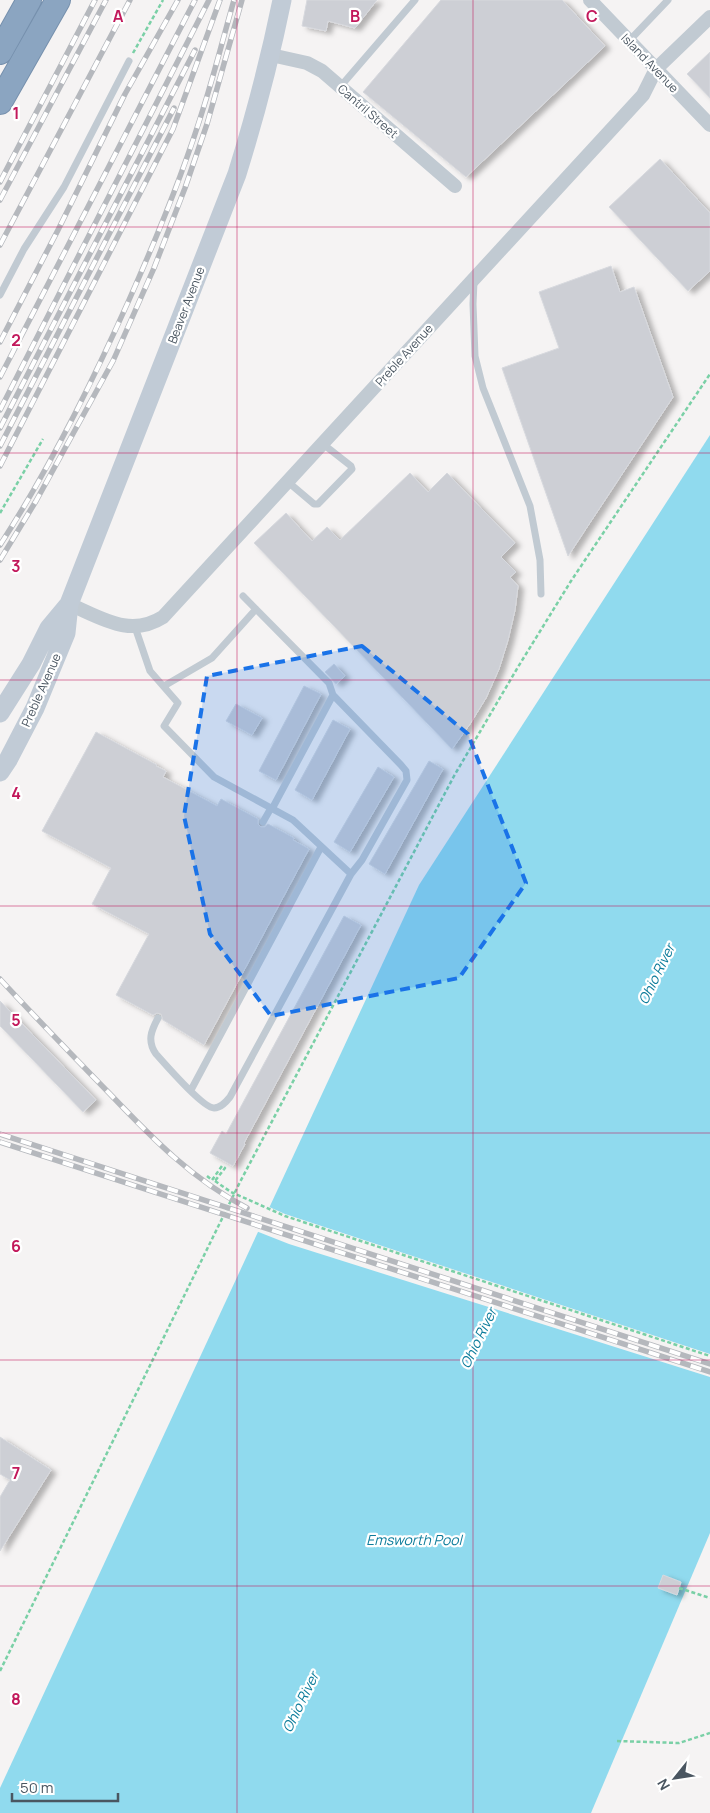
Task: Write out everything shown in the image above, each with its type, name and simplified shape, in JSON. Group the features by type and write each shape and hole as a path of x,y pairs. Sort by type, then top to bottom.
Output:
{"highway":[{"path":"0,52 28,0"},
{"path":"0,102 58,0"}],"street":[{"name":"Beaver Avenue","path":"70,604 237,174 271,55 282,0"},
{"name":"Island Avenue","path":"590,0 710,125"},
{"name":"Preble Avenue","path":"70,604 114,623 135,627 155,622 163,617 643,95 656,69 710,17"},
{"name":"Cantril Street","path":"271,55 306,63 322,71 455,186"},
{"name":"Preble Avenue","path":"0,713 31,664 49,628 70,604"},
{"name":"Preble Avenue","path":"0,772 35,708 46,683 66,632 70,604"}],"lane":[{"path":"340,87 415,0"},
{"path":"629,41 668,0"},
{"path":"0,295 24,249 64,188 129,61"},
{"path":"474,278 473,304 476,356 483,388 530,506 540,560 541,594"},
{"path":"288,482 314,504 318,504 352,469 351,466 323,444"},
{"path":"158,1018 151,1033 153,1049 203,1103 214,1108 220,1107 230,1098 350,874 362,860 401,793 407,776 401,765 334,695 329,683 243,596"},
{"path":"164,686 212,658 256,609"},
{"path":"135,627 150,671 178,703 164,726 214,777 293,820 350,874"},
{"path":"263,822 334,695"},
{"path":"190,1090 321,847"}],"path":[{"path":"129,61 164,0"},
{"path":"0,1671 240,1182 454,776 571,582 710,374"},
{"path":"0,513 43,438"},
{"path":"207,1176 212,1180 222,1166 225,1168 215,1180 231,1192 285,1216 710,1356"},
{"path":"679,1588 710,1598"},
{"path":"618,1741 679,1743 710,1733"}],"highlighted area":[{"path":"362,646 468,734 526,883 459,978 271,1016 210,934 184,816 207,676"}],"water":[{"name":"Emsworth Pool","path":"710,435 710,1533 591,1813 0,1813 0,1788 419,885"}],"pier":[{"path":"267,1206 285,1214 710,1354 710,1377 289,1244 256,1231"}],"building":[{"path":"307,0 377,0 355,28 328,21 326,31 302,26"},
{"path":"441,0 562,0 605,46 466,177 363,92"},
{"path":"710,52 710,98 687,74"},
{"path":"660,159 710,213 710,271 688,291 609,207"},
{"path":"611,266 620,292 634,287 673,397 568,556 502,368 559,348 539,292"},
{"path":"410,473 428,492 447,473 515,543 501,557 516,572 510,577 518,586 508,640 499,669 486,698 452,749 254,543 286,513 312,541 327,527 340,540"},
{"path":"334,664 345,676 336,684 325,672"},
{"path":"304,686 321,694 276,780 259,771"},
{"path":"236,704 262,718 252,735 226,721"},
{"path":"333,720 350,729 312,800 295,790"},
{"path":"96,732 166,771 163,777 217,806 221,799 258,819 258,824 261,827 265,827 268,824 294,838 293,840 309,849 204,1045 163,1020 161,1014 153,1015 116,995 149,934 92,904 111,868 42,831"},
{"path":"429,761 443,769 385,874 369,864"},
{"path":"378,767 394,777 350,852 334,842"},
{"path":"344,916 361,925 233,1166 210,1153 222,1131 226,1134"},
{"path":"0,1001 96,1100 83,1112 0,1026"},
{"path":"0,1437 51,1470 0,1551 0,1497 10,1480 0,1474"},
{"path":"663,1575 681,1582 677,1595 658,1588"}],"railway":[{"path":"0,182 95,0"},
{"path":"0,200 106,0"},
{"path":"0,245 130,0"},
{"path":"0,342 125,94 178,0"},
{"path":"0,377 195,0"},
{"path":"0,410 209,0"},
{"path":"0,466 173,129 220,0"},
{"path":"0,545 36,486 85,395 150,252 170,204 196,131 234,0"},
{"path":"0,560 36,501 113,361 154,268 207,124 242,0"},
{"path":"0,428 195,50"},
{"path":"0,446 174,108"},
{"path":"0,979 126,1111 174,1157 208,1184 247,1208"},
{"path":"0,1134 710,1364"},
{"path":"0,1142 710,1372"}],"water label":[{"name":"Ohio River","path":"656,974"},
{"name":"Ohio River","path":"478,1338"},
{"name":"Ohio River","path":"300,1702"}]}
